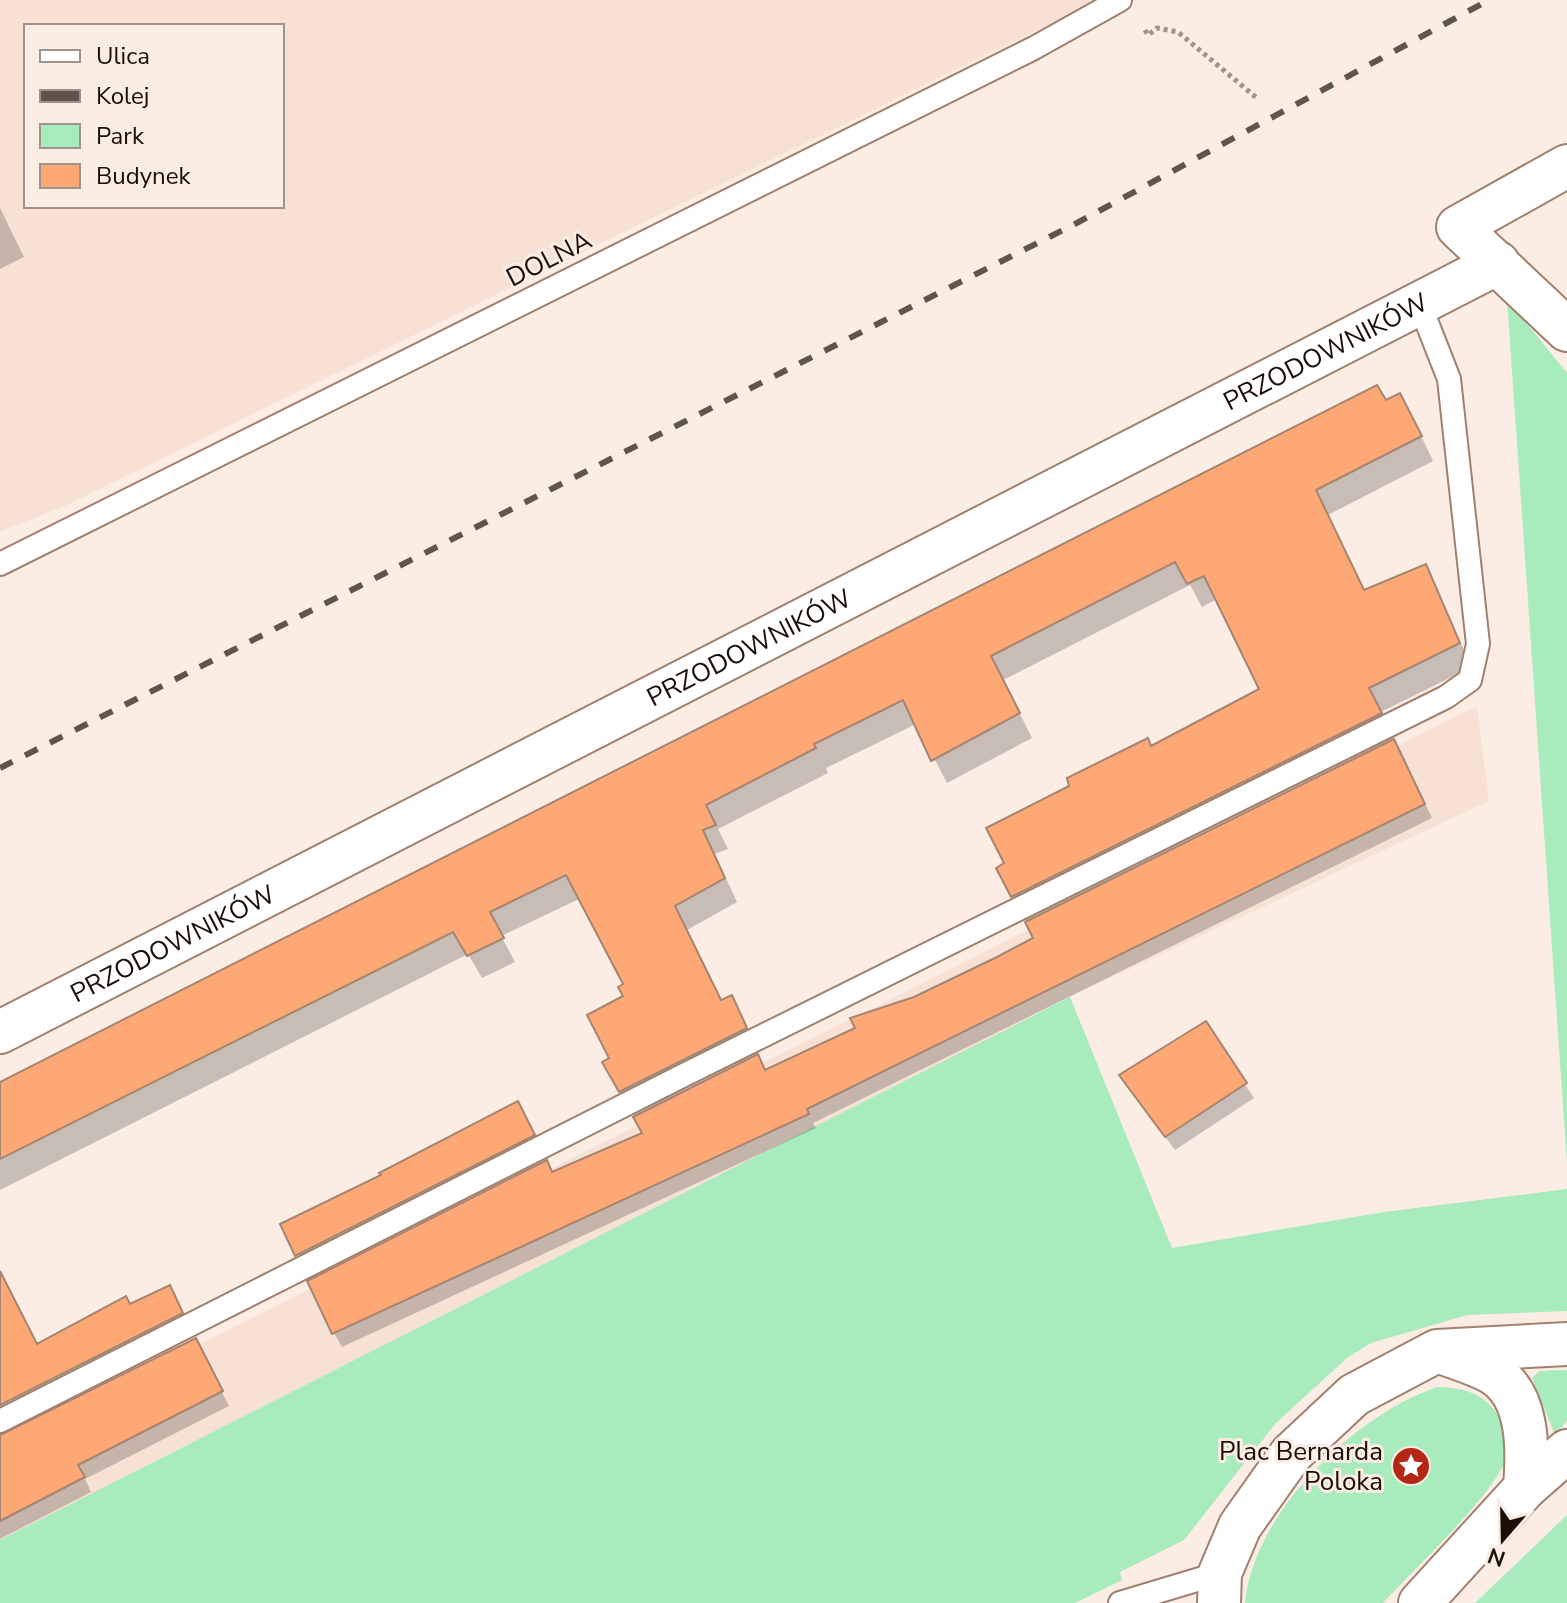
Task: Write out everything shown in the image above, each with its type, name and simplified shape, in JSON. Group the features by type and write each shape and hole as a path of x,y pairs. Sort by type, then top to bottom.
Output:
{"street":[{"path":"1567,166 1458,227 1567,330"},
{"name":"PRZODOWNIKÓW","path":"0,1032 1498,263"},
{"path":"1220,1588 1240,1526 1291,1454 1354,1395 1437,1351 1567,1344"},
{"path":"1437,1351 1494,1373 1518,1401 1528,1447 1525,1488"},
{"path":"1420,1603 1525,1488 1567,1451"}],"lane":[{"name":"DOLNA","path":"0,564 1034,48 1120,0"},
{"path":"0,1421 684,1075 1446,697 1470,680 1478,644 1449,379 1420,305"},
{"path":"1120,1603 1220,1588"}],"path":[{"path":"1148,35 1157,28 1178,32 1258,99"}],"shaded area":[{"path":"0,0 1094,2 67,505 0,532"},
{"path":"1477,706 1489,801 1070,997 0,1540 0,1444"}],"green space":[{"path":"1507,299 1567,373 1567,1163"},
{"path":"1070,997 1172,1248 1384,1212 1567,1189 1567,1311 1467,1315 1371,1343 1347,1358 1276,1423 1184,1540 1120,1572 1122,1580 1075,1603 0,1603 0,1540"},
{"path":"1567,1370 1567,1421 1555,1435 1532,1378 1540,1371"},
{"path":"1437,1387 1465,1391 1480,1397 1493,1409 1506,1434 1508,1452 1503,1467 1474,1507 1383,1603 1245,1603 1252,1569 1267,1536 1287,1503 1313,1472 1373,1420"},
{"path":"1567,1515 1567,1603 1475,1603"}],"building":[{"path":"1377,385 1386,400 1400,393 1422,436 1316,490 1364,590 1426,564 1460,643 1369,688 1382,713 1011,897 996,868 1004,863 986,828 1069,786 1067,778 1148,738 1151,746 1259,689 1204,576 1187,584 1175,562 991,656 1020,713 931,761 903,700 814,744 816,748 706,805 716,825 703,830 725,878 675,906 721,1000 732,995 747,1028 619,1092 602,1062 609,1058 587,1015 623,996 618,987 623,984 566,875 490,912 504,938 467,956 453,932 0,1159 0,1082"},
{"path":"1394,739 1425,804 807,1109 809,1114 332,1334 307,1281 547,1160 552,1172 642,1133 633,1117 758,1054 765,1070 855,1028 850,1018 914,997 1033,938 1025,922"},
{"path":"1206,1021 1247,1083 1165,1137 1119,1075"},
{"path":"518,1101 535,1135 295,1256 280,1224 381,1175 379,1173"},
{"path":"0,1271 37,1344 126,1296 130,1304 170,1285 183,1313 0,1405"},
{"path":"196,1338 223,1391 78,1465 85,1477 0,1521 0,1435"}],"railway":[{"path":"0,768 1073,225 1489,0"}],"place":[{"name":"Plac Bernarda Poloka","path":"1411,1466"}]}
